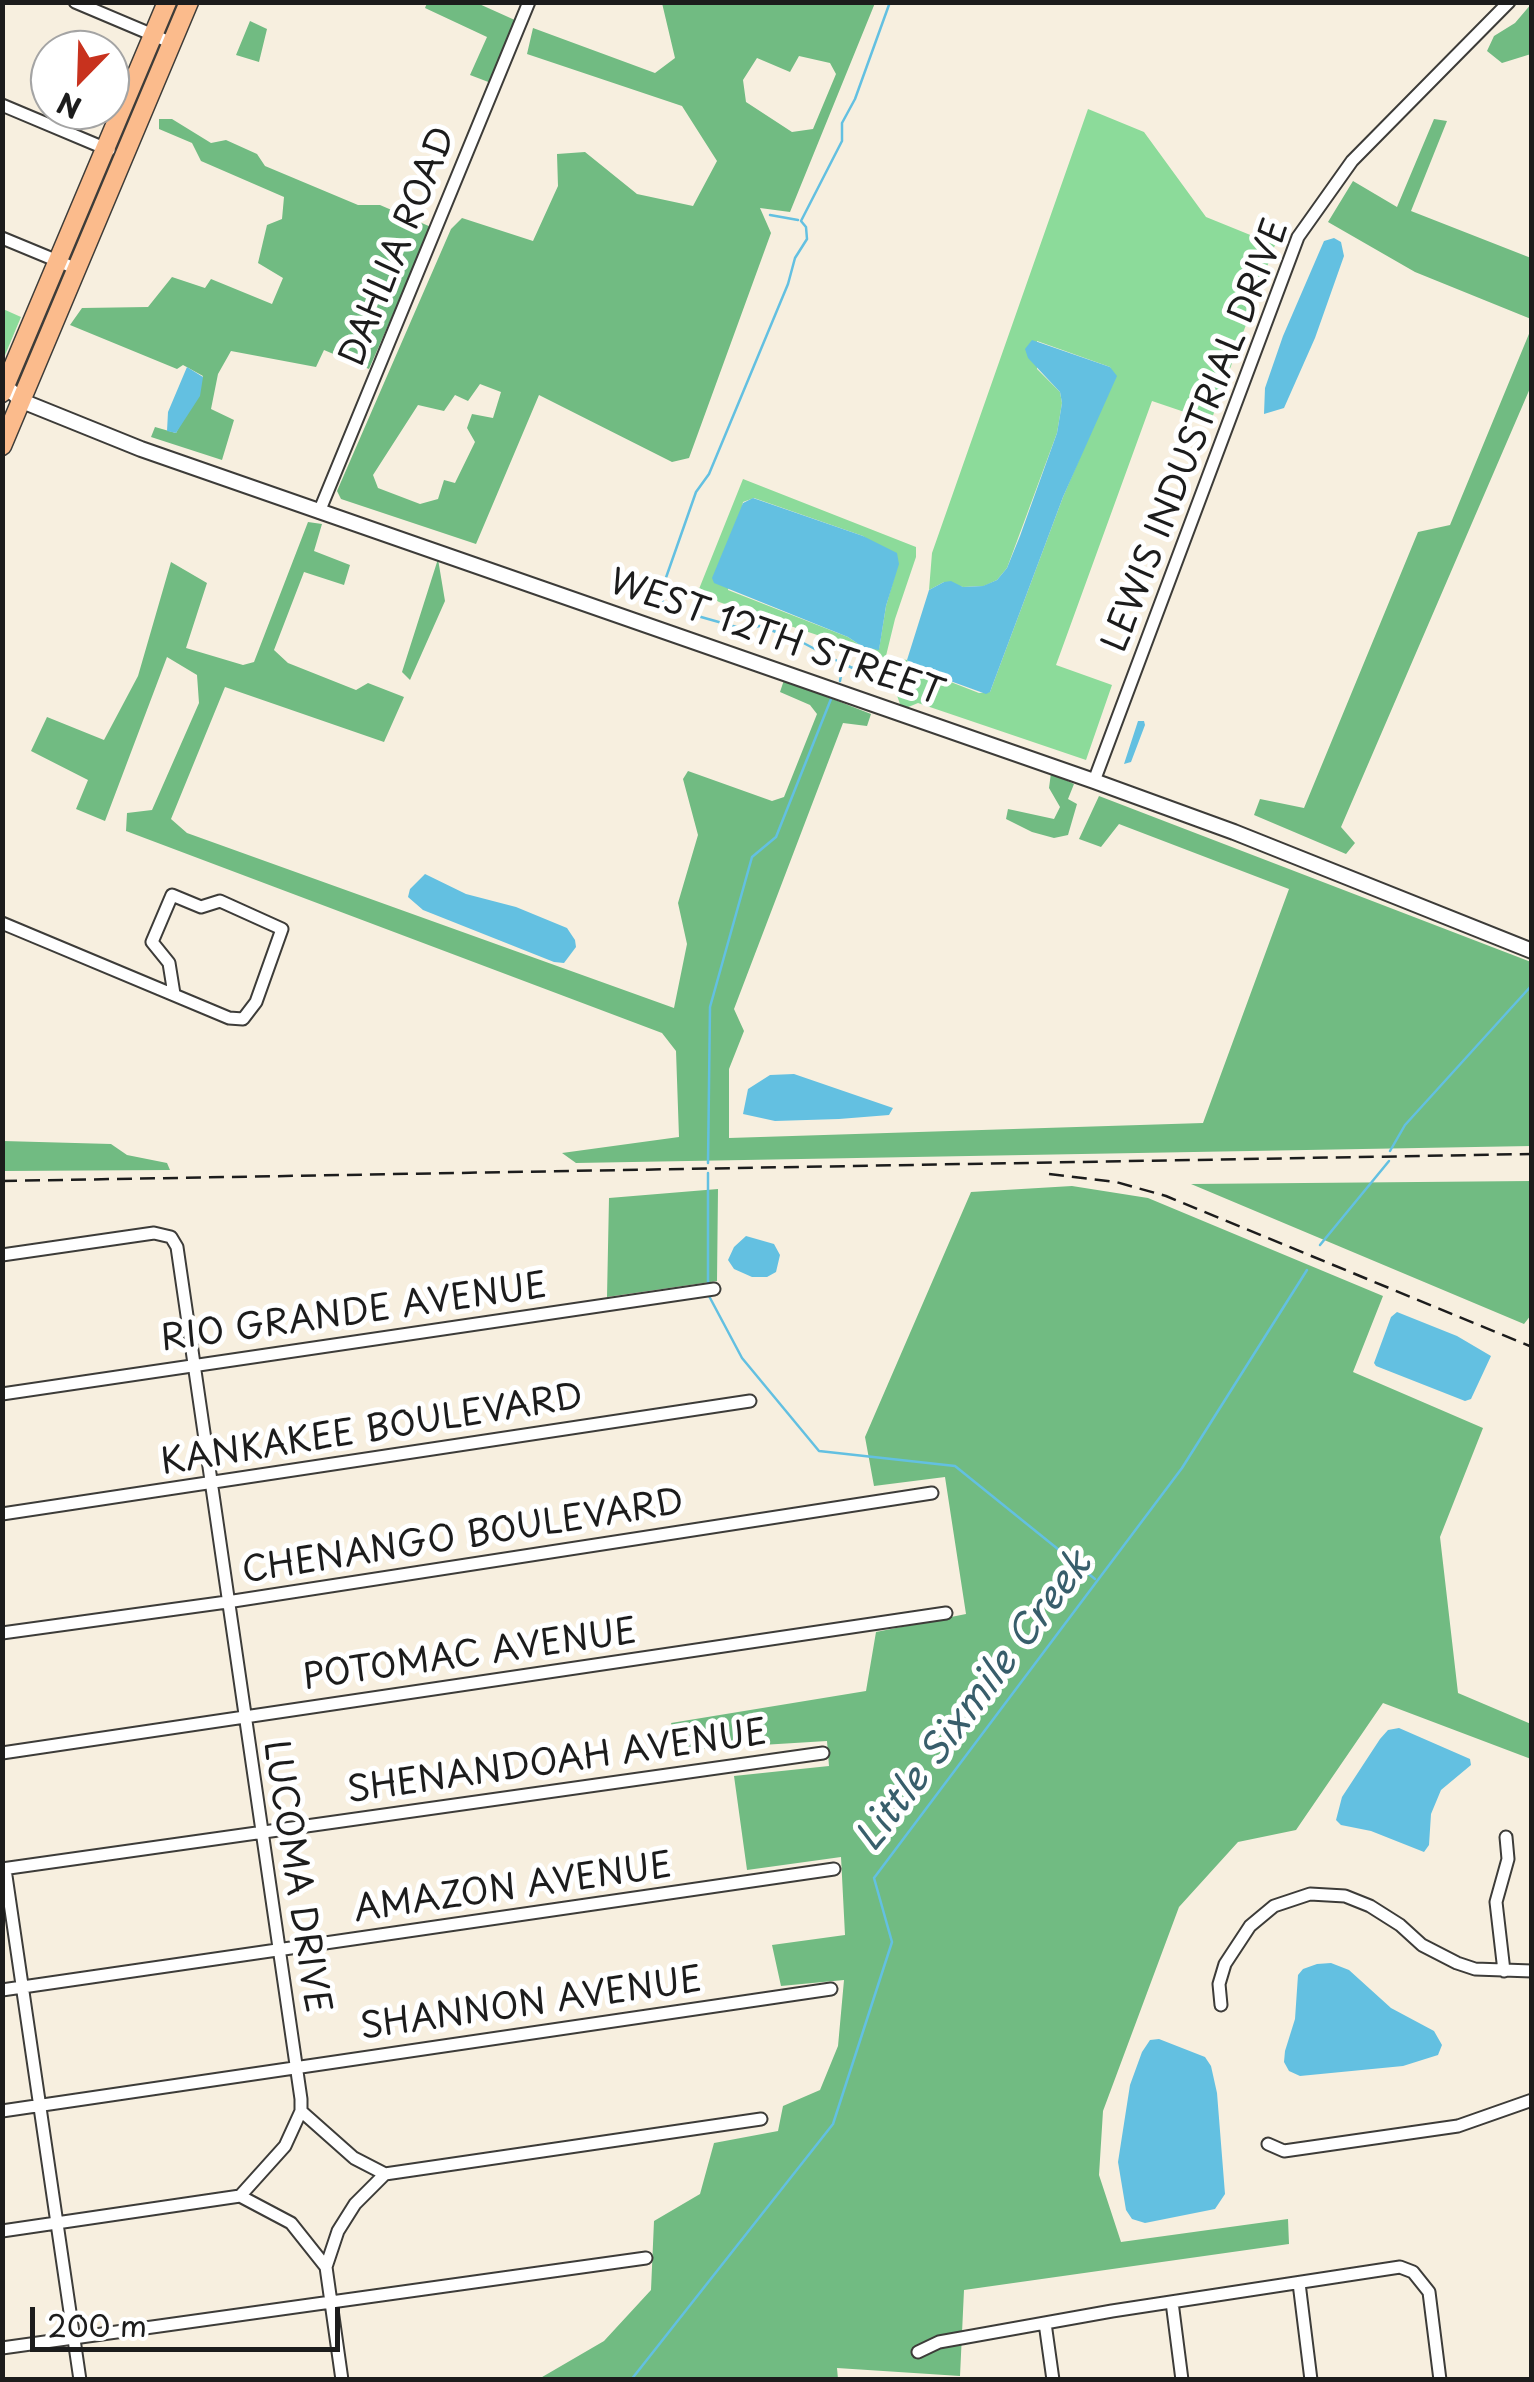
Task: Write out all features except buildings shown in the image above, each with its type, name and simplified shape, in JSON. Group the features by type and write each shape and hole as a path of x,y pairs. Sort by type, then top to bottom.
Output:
{"main road":[{"path":"4,387 167,2"},
{"path":"2,446 189,2"}],"street":[{"path":"75,2 172,44"},
{"name":"DAHLIA ROAD","path":"319,512 530,2"},
{"name":"LEWIS INDUSTRIAL DRIVE","path":"1094,781 1298,237 1352,161 1488,28 1509,2"},
{"path":"2,105 124,157"},
{"path":"2,238 77,269"},
{"name":"WEST 12TH STREET","path":"4,387 22,401 142,449 1094,781 1234,832 1532,951"},
{"path":"2,923 229,1018 243,1018 256,1002 282,929 220,901 201,906 172,894 152,942 169,964 174,994"},
{"name":"LUCOMA DRIVE","path":"2,1255 154,1233 171,1236 178,1247 302,2111"},
{"name":"RIO GRANDE AVENUE","path":"2,1394 714,1288"},
{"name":"KANKAKEE BOULEVARD","path":"2,1514 750,1402"},
{"name":"CHENANGO BOULEVARD","path":"2,1634 932,1493"},
{"name":"POTOMAC AVENUE","path":"2,1753 946,1613"},
{"name":"SHENANDOAH AVENUE","path":"4,1869 823,1753"},
{"path":"1504,1972 1496,1902 1508,1859 1506,1838"},
{"path":"4,1869 80,2380"},
{"name":"AMAZON AVENUE","path":"2,1990 834,1869"},
{"path":"1220,2004 1219,1984 1225,1964 1250,1926 1274,1906 1310,1894 1358,1901 1386,1916 1437,1954 1475,1969 1532,1970"},
{"name":"SHANNON AVENUE","path":"2,2111 831,1989"},
{"path":"1268,2144 1284,2150 1458,2126 1532,2100"},
{"path":"240,2196 285,2146 302,2111 333,2142 385,2174"},
{"path":"342,2380 326,2267 338,2231 355,2204 385,2174 761,2119"},
{"path":"2,2231 240,2196 291,2223 326,2267"},
{"path":"2,2348 646,2258"},
{"path":"918,2352 939,2342 1045,2323 1400,2267 1414,2272 1429,2292 1440,2380"},
{"path":"1299,2283 1311,2380"},
{"path":"1172,2302 1182,2380"},
{"path":"1045,2323 1053,2380"}],"green space":[{"path":"427,3 477,3 517,21 491,83 470,75 487,37 425,8"},
{"path":"662,3 875,3 790,212 760,208 771,233 689,458 672,462 539,395 476,544 341,499 337,491 451,229 462,218 533,241 558,186 557,154 585,152 637,194 693,206 717,161 682,106 527,54 533,28 655,73 675,58","holes":["799,56 830,63 836,74 813,129 792,132 746,102 743,80 757,58 790,72","480,384 501,392 493,418 472,414 467,428 475,442 455,483 444,480 438,499 420,504 378,488 373,475 418,405 444,411 455,395 468,401"]},
{"path":"1532,3 1531,54 1502,63 1487,51 1494,36 1515,23"},
{"path":"250,21 267,29 259,62 236,55"},
{"path":"1088,109 1144,132 1206,217 1275,245 1211,421 1152,401 1056,665 1112,685 1086,760 918,703 906,708 900,704 895,690 901,659 979,693 990,692 1063,497 1114,378 1110,367 1037,341 1037,369 1060,392 1062,403 1057,433 1007,568 997,580 984,586 963,587 944,582 929,590 932,553"},
{"path":"159,119 172,119 211,143 226,140 257,154 265,166 358,205 380,205 431,227 369,369 324,350 316,367 231,351 218,374 211,409 234,420 222,460 151,437 155,427 176,433 203,376 183,365 177,369 70,325 82,308 148,307 172,277 205,288 211,279 272,304 283,278 258,263 267,225 282,219 284,197 201,161 192,143 159,129"},
{"path":"1434,119 1447,121 1411,211 1531,258 1531,319 1415,272 1328,222 1353,181 1397,207"},
{"path":"3,309 21,317 3,360"},
{"path":"1531,329 1531,386 1341,827 1355,843 1346,854 1254,815 1260,799 1304,808 1418,532 1450,525"},
{"path":"743,479 916,547 884,664 879,666 838,642 719,602 699,589","holes":["754,498 863,536 898,564 879,649 863,647 848,637 728,590 743,502"]},
{"path":"308,522 322,524 314,551 350,565 344,585 304,572 274,650 288,663 356,690 368,683 404,697 384,742 225,687 171,819 187,833 674,1008 687,944 678,903 698,835 683,779 688,771 772,801 784,797 817,714 810,705 780,692 784,680 871,714 867,726 843,723 734,1009 744,1031 729,1069 729,1138 1203,1123 1289,889 1119,824 1101,847 1079,839 1099,796 1531,962 1531,1146 576,1163 562,1153 679,1137 676,1051 662,1033 126,831 127,813 152,810 199,703 197,675 167,657 105,821 76,809 88,780 31,751 47,717 104,740 138,676 171,562 207,583 186,648 243,665 254,662"},
{"path":"438,559 445,601 410,680 402,672"},
{"path":"1051,773 1074,784 1068,799 1077,804 1068,835 1054,838 1006,819 1008,809 1054,819 1060,807 1049,788"},
{"path":"3,1141 111,1144 127,1155 167,1163 170,1170 3,1171"},
{"path":"1531,1181 1531,1315 1524,1324 1191,1184"},
{"path":"1072,1186 1148,1198 1383,1296 1353,1372 1483,1428 1440,1537 1458,1693 1531,1724 1531,1759 1383,1703 1296,1830 1238,1842 1179,1907 1103,2111 1099,2175 1121,2242 1288,2219 1289,2244 964,2290 960,2376 837,2368 838,2379 537,2380 604,2341 651,2290 654,2221 700,2194 714,2143 778,2131 783,2106 820,2090 838,2046 844,1980 781,1986 772,1945 845,1935 841,1857 747,1870 734,1776 829,1766 827,1741 680,1750 671,1723 866,1691 876,1632 966,1614 945,1477 874,1486 865,1437 971,1192"},
{"path":"718,1189 717,1281 607,1297 609,1198"}],"water":[{"path":"1334,238 1341,242 1344,256 1315,338 1284,408 1264,414 1265,388 1283,336 1324,241"},
{"path":"1032,340 1110,367 1117,376 1063,497 986,694 920,670 907,660 929,590 944,582 963,587 983,586 997,580 1007,568 1020,536 1057,433 1062,403 1060,392 1028,358 1025,349"},
{"path":"187,367 203,377 200,396 176,433 167,431 168,412"},
{"path":"753,498 863,536 897,553 899,564 886,606 879,650 863,647 848,637 714,583 712,578 743,503"},
{"path":"1138,721 1145,725 1131,762 1124,764"},
{"path":"425,874 466,894 516,907 567,928 576,947 564,963 554,962 423,910 408,897 410,889"},
{"path":"794,1074 893,1108 889,1115 839,1119 775,1121 743,1114 748,1089 770,1075"},
{"path":"746,1236 774,1244 780,1255 776,1272 767,1277 752,1277 734,1269 728,1260"},
{"path":"1397,1312 1457,1336 1491,1356 1471,1399 1465,1401 1376,1366 1391,1317"},
{"path":"1399,1728 1470,1759 1471,1765 1441,1790 1431,1814 1429,1845 1424,1852 1336,1820 1342,1797 1380,1739 1388,1730"},
{"path":"1331,1963 1349,1970 1391,2008 1434,2031 1442,2045 1438,2055 1403,2066 1300,2076 1289,2071 1284,2062 1285,2051 1295,2019 1298,1975 1303,1969"},
{"path":"1159,2039 1205,2057 1211,2066 1217,2093 1225,2194 1215,2209 1145,2223 1132,2219 1126,2210 1118,2162 1130,2085 1142,2052 1150,2040"}],"waterway":[{"path":"671,606 663,603 662,589 696,492 709,474 788,284 795,258 807,239 801,221 842,141 842,123 855,99 890,2"},
{"path":"770,215 798,220"},
{"path":"694,615 747,630 759,626 796,639 843,664 840,681"},
{"path":"843,664 877,678"},
{"path":"708,1163 710,1007 752,857 776,837 831,699"},
{"path":"1390,1151 1405,1125 1532,985"},
{"path":"1320,1245 1389,1161"},
{"path":"708,1173 708,1286"},
{"name":"Little Sixmile Creek","path":"631,2380 833,2124 892,1942 874,1878 1182,1468 1307,1270"},
{"path":"709,1296 742,1358 819,1451 955,1466 1095,1579"}],"railway":[{"path":"2,1181 1532,1154"},
{"path":"1049,1174 1116,1182 1166,1196 1532,1347"}]}
